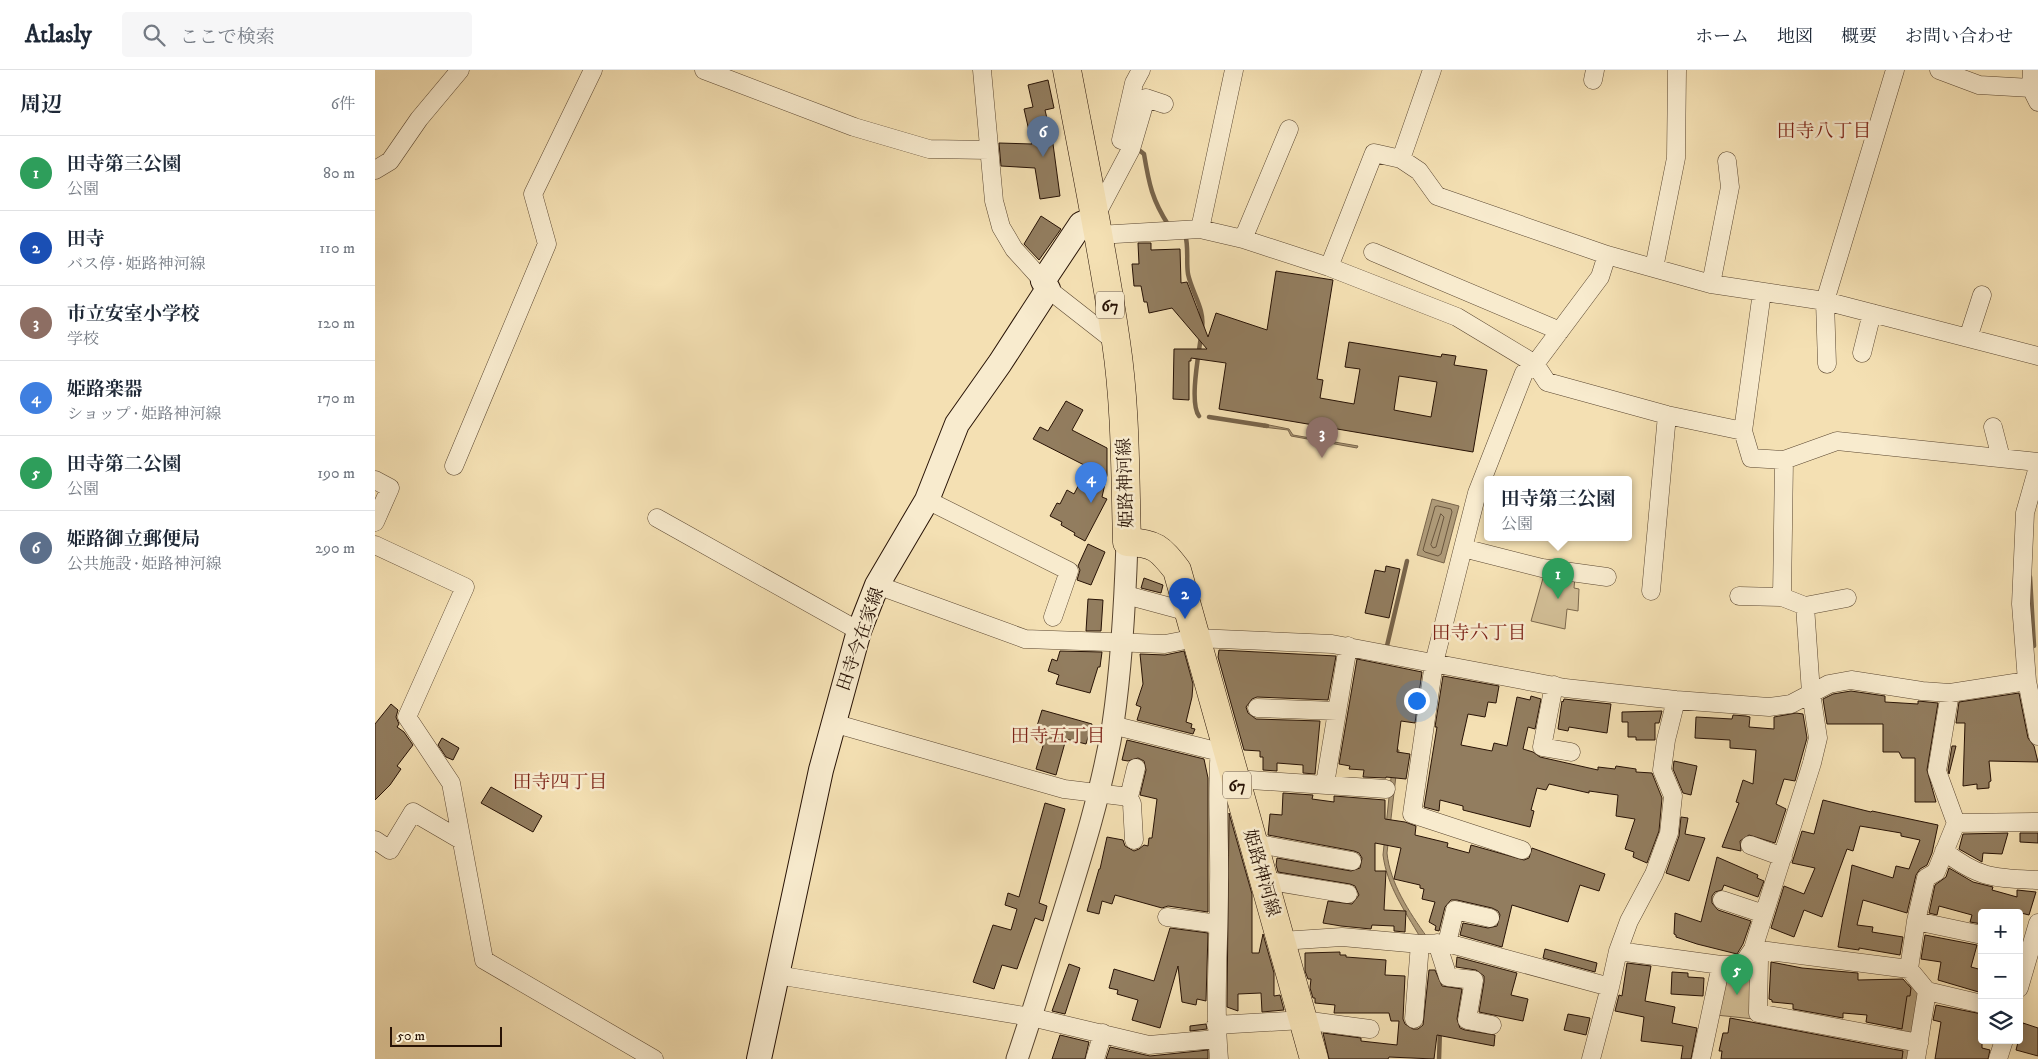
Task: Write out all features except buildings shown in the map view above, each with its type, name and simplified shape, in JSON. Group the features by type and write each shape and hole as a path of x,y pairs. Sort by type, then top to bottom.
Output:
{"main road":[{"name":"姫路神河線","path":"1067,70 1117,343 1124,436 1127,542 1148,543 1159,549 1177,570 1196,638 1220,741 1235,778 1314,1059"},
{"name":"田寺今在家線","path":"759,1059 801,856 833,723 859,632 877,585 927,500 957,424 1000,363 1081,224 1097,226"}],"street":[{"path":"375,170 389,160 419,119 460,70"},
{"path":"454,466 547,244 533,194 593,70"},
{"path":"704,70 854,127 929,149 989,150"},
{"path":"982,70 994,201 1001,227 1014,249 1046,285 1117,343"},
{"path":"1121,140 1134,83 1141,70"},
{"path":"1200,228 1234,70"},
{"path":"1401,159 1432,70"},
{"path":"1653,268 1676,158 1677,70"},
{"path":"1827,364 1825,301 1895,70"},
{"path":"1939,70 1979,85 2034,95 2032,70"},
{"path":"1164,104 1146,98 1131,148 1097,226 1200,228 1243,239 1329,267 1457,317 1535,364 1547,382 1667,415 1743,431"},
{"path":"1243,239 1289,129"},
{"path":"1329,267 1374,153 1401,159 1419,171 1437,196 1607,255 1711,284 1825,301 2038,356"},
{"path":"1711,284 1738,188 1727,160"},
{"path":"1373,252 1420,263 1494,294 1560,331"},
{"path":"1522,850 1412,814 1434,663 1477,493 1524,373 1535,364 1600,277 1607,255"},
{"path":"1761,292 1743,431 1751,458 1784,460 1837,441 2001,458 2037,472 2025,513 2021,604 2027,681 2038,736"},
{"path":"1968,338 1981,295"},
{"path":"1862,353 1872,313"},
{"path":"1651,591 1667,415"},
{"path":"1993,427 2001,458"},
{"path":"1782,597 1784,460"},
{"path":"375,480 390,488 375,522"},
{"path":"927,500 1069,571 1053,617"},
{"path":"657,518 859,632"},
{"path":"1017,1059 1084,848 1098,794 1112,725 1123,642 1127,542"},
{"path":"375,545 465,587 407,717 451,783 483,960 654,1059"},
{"path":"1463,548 1542,568 1607,577"},
{"path":"877,585 1025,639 1165,644 1196,638 1348,646 1554,686 1676,700 1769,707 1791,704 1829,684 1851,680 1921,692 1950,693 2027,681"},
{"path":"1125,595 1189,612"},
{"path":"1739,596 1782,597 1805,606 1847,598"},
{"path":"1618,951 1721,965 1741,965 1753,949 1812,763 1818,738 1811,694 1805,606"},
{"path":"1325,784 1348,646"},
{"path":"1554,686 1542,747 1571,752"},
{"path":"1909,969 1916,921 1926,878 1936,872 1956,823 1937,770 1950,693"},
{"path":"1591,1059 1611,987 1618,951 1629,921 1654,874 1669,833 1673,796 1662,770 1666,740 1676,700"},
{"path":"1257,708 1337,711"},
{"path":"833,723 1064,789 1129,797"},
{"path":"1112,725 1220,741 1217,812 1219,883 1217,1032 1219,1059"},
{"path":"1134,840 1132,804 1129,797 1136,768"},
{"path":"1235,778 1386,789"},
{"path":"375,840 390,850 413,812 461,840"},
{"path":"1956,823 2038,822"},
{"path":"1253,843 1352,861"},
{"path":"1750,845 1783,857"},
{"path":"1944,851 1962,865 1979,874 2001,878 2038,880"},
{"path":"1264,880 1348,894"},
{"path":"1722,900 1764,914"},
{"path":"1414,1019 1435,944 1455,910 1491,918"},
{"path":"1167,917 1218,924"},
{"path":"1916,921 1978,934"},
{"path":"2023,972 2032,935"},
{"path":"1281,941 1342,937 1435,944 1611,987"},
{"path":"1435,944 1448,977 1474,980 1467,1020 1492,1025"},
{"path":"1753,949 1909,969 1927,991 1978,1003"},
{"path":"1753,949 1759,959 1758,1013 1913,1047 1927,991"},
{"path":"1701,1059 1721,965"},
{"path":"777,975 1031,1017 1149,1045 1217,1032 1303,1020 1371,1029"},
{"path":"1095,1059 1103,1033"},
{"path":"1999,1059 2003,1044"}],"shaded area":[{"path":"1545,571 1575,577 1574,588 1579,589 1578,611 1567,609 1565,629 1531,621"},
{"path":"1754,963 1754,1019 1716,1015 1725,974"}],"water":[{"path":"1264,424 1289,429 1293,435 1358,446 1357,448 1291,436 1288,430 1263,427"},
{"path":"1432,499 1459,506 1444,563 1417,555"},
{"path":"1394,749 1399,750 1387,853 1392,875 1401,897 1427,937 1420,937 1397,898 1388,877 1383,855"}],"waterway":[{"path":"1139,150 1144,154 1155,200 1169,226"},
{"path":"1185,234 1188,274 1202,314 1202,328"},
{"path":"1199,416 1196,410 1195,389 1201,336"},
{"path":"1209,417 1267,426"},
{"path":"1386,650 1407,561"},
{"path":"2030,577 2034,646"},
{"path":"1907,1059 1915,996"},
{"path":"1439,1059 1440,1030"}],"place":[{"name":"姫路御立郵便局","path":"1043,157"},
{"name":"市立安室小学校","path":"1322,458"},
{"name":"姫路楽器","path":"1091,503"},
{"name":"田寺第三公園","path":"1558,599"},
{"name":"田寺","path":"1185,619"},
{"name":"田寺第二公園","path":"1737,995"}],"district":[{"name":"田寺八丁目","path":"1824,130"},
{"name":"田寺六丁目","path":"1479,632"},
{"name":"田寺五丁目","path":"1058,735"},
{"name":"田寺四丁目","path":"560,781"}]}
